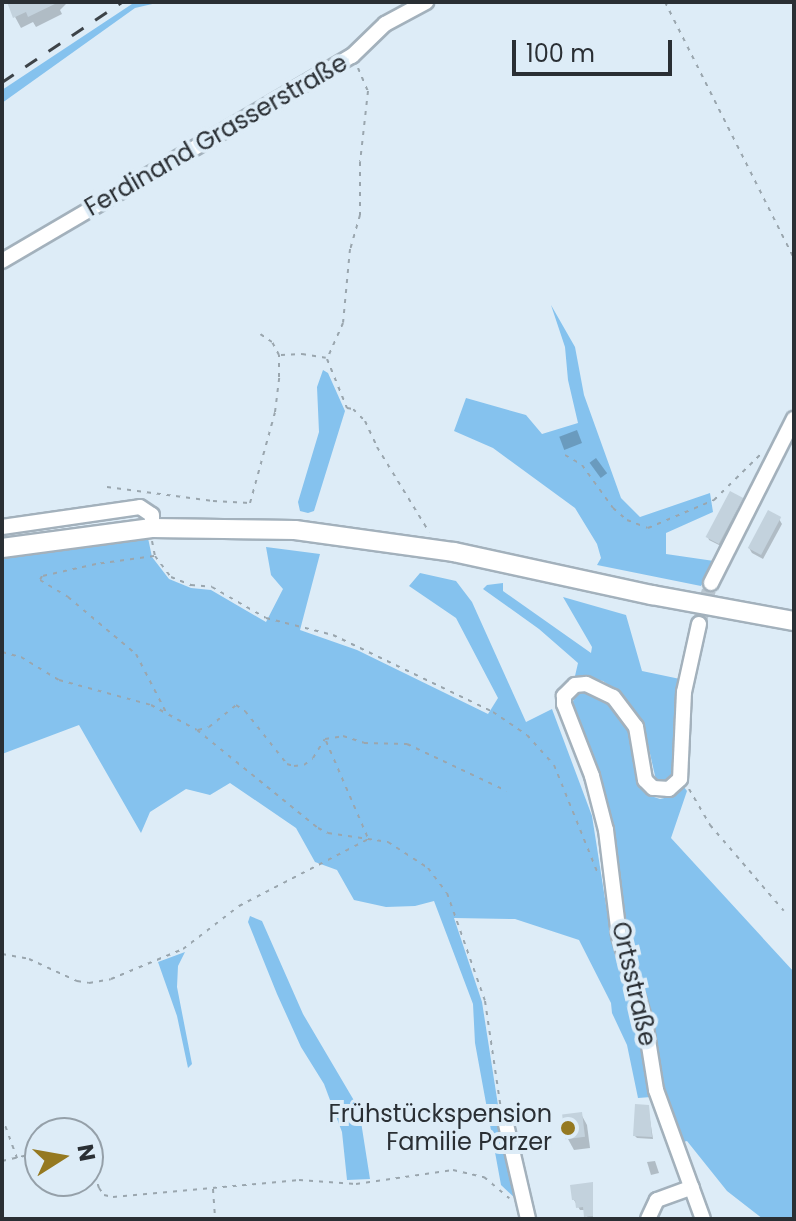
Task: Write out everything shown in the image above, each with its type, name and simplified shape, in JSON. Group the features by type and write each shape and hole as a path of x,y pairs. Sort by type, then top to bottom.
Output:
{"main road":[{"path":"2,548 152,528 247,527 363,537 794,621"}],"street":[{"name":"Ferdinand Grasserstraße","path":"2,261 352,56 385,24 426,2"},
{"path":"711,583 794,419"},
{"path":"2,527 140,507 152,515 152,528"},
{"path":"680,779 684,692 699,624"},
{"name":"Ortsstraße","path":"680,779 669,789 653,788 645,780 641,744 626,711 613,697 586,684 575,685 564,696 606,830 619,936 645,1021 656,1090 703,1219"},
{"path":"505,1120 528,1219"},
{"path":"648,1219 657,1200 692,1187"}],"path":[{"path":"665,2 794,258"},
{"path":"352,56 368,91 360,162 360,215 350,249 343,323 327,359 347,408 353,409 365,421 377,447 429,532"},
{"path":"107,487 250,503 275,412 279,355 272,342 260,334"},
{"path":"279,355 302,354 327,359"},
{"path":"565,455 582,465 613,508 627,520 648,528 714,500 762,454"},
{"path":"152,528 155,556 171,577 181,582 212,587 266,618 333,635 493,712 527,735 554,765 583,828 601,882"},
{"path":"155,556 96,564 42,576 40,580 68,597 136,654 170,718"},
{"path":"2,652 21,657 59,680 151,705 197,730 318,828 328,833 388,842 428,868 447,893 485,1001 505,1120"},
{"path":"197,730 209,727 236,705 245,711 287,764 304,765 313,758 325,739 343,736 364,743 407,744 507,791"},
{"path":"325,739 338,775 369,839"},
{"path":"680,779 710,825 784,911"},
{"path":"2,954 16,955 77,981 111,979 183,949 239,906 369,839"},
{"path":"2,1117 17,1158"},
{"path":"2,1161 24,1156"},
{"path":"104,1195 299,1180 356,1184 466,1170 484,1177 517,1205"},
{"path":"213,1189 215,1219"}],"shaded area":[{"path":"135,2 161,2 135,8 2,103 2,90"},
{"path":"551,305 575,347 584,395 621,498 640,517 710,493 713,512 666,533 666,554 714,561 701,586 597,565 601,558 597,544 575,508 493,448 454,431 466,398 526,415 542,434 578,423 568,380 565,347"},
{"path":"323,370 328,373 345,411 314,511 308,513 300,511 298,502 319,432 317,387"},
{"path":"148,538 152,557 169,579 191,588 211,590 266,622 283,589 271,575 266,547 320,554 300,630 357,650 488,714 498,698 456,618 409,586 420,573 456,581 472,602 526,722 552,709 592,816 611,937 641,1032 651,1097 638,1098 627,1045 612,1013 611,1003 579,940 515,919 454,918 482,1002 500,1118 519,1202 501,1185 475,1043 473,1004 434,901 415,906 386,907 354,900 337,870 315,862 296,828 230,783 210,795 186,789 150,812 141,833 79,725 2,754 2,557"},
{"path":"503,583 503,591 591,653 592,647 563,597 626,615 642,671 680,679 675,777 667,782 656,780 643,723 617,691 603,681 575,676 578,663 539,629 483,589 487,585"},
{"path":"586,692 608,704 629,730 639,783 648,795 660,799 673,796 684,787 687,791 671,838 794,972 794,1219 763,1219 727,1191 687,1141 680,1143 660,1086 626,935 608,810 571,705 577,694"},
{"path":"250,916 262,921 303,1014 359,1109 370,1179 347,1180 342,1132 324,1084 301,1047 277,994 248,922"},
{"path":"185,952 178,966 177,987 192,1064 188,1068 177,1016 158,962"}],"building":[{"path":"7,2 59,2 28,17 26,12 13,18"},
{"path":"730,491 743,498 719,544 706,537"},
{"path":"768,510 781,517 761,555 748,548"},
{"path":"635,1104 649,1105 652,1137 633,1136"},
{"path":"582,1112 585,1137 565,1139 562,1114"},
{"path":"593,1182 593,1216 584,1217 583,1207 576,1208 575,1200 572,1200 570,1185"}],"tunnel":[{"path":"699,624 711,583"}],"railway":[{"path":"2,82 122,2"}],"place":[{"name":"Frühstückspension Familie Parzer","path":"568,1128"}]}
